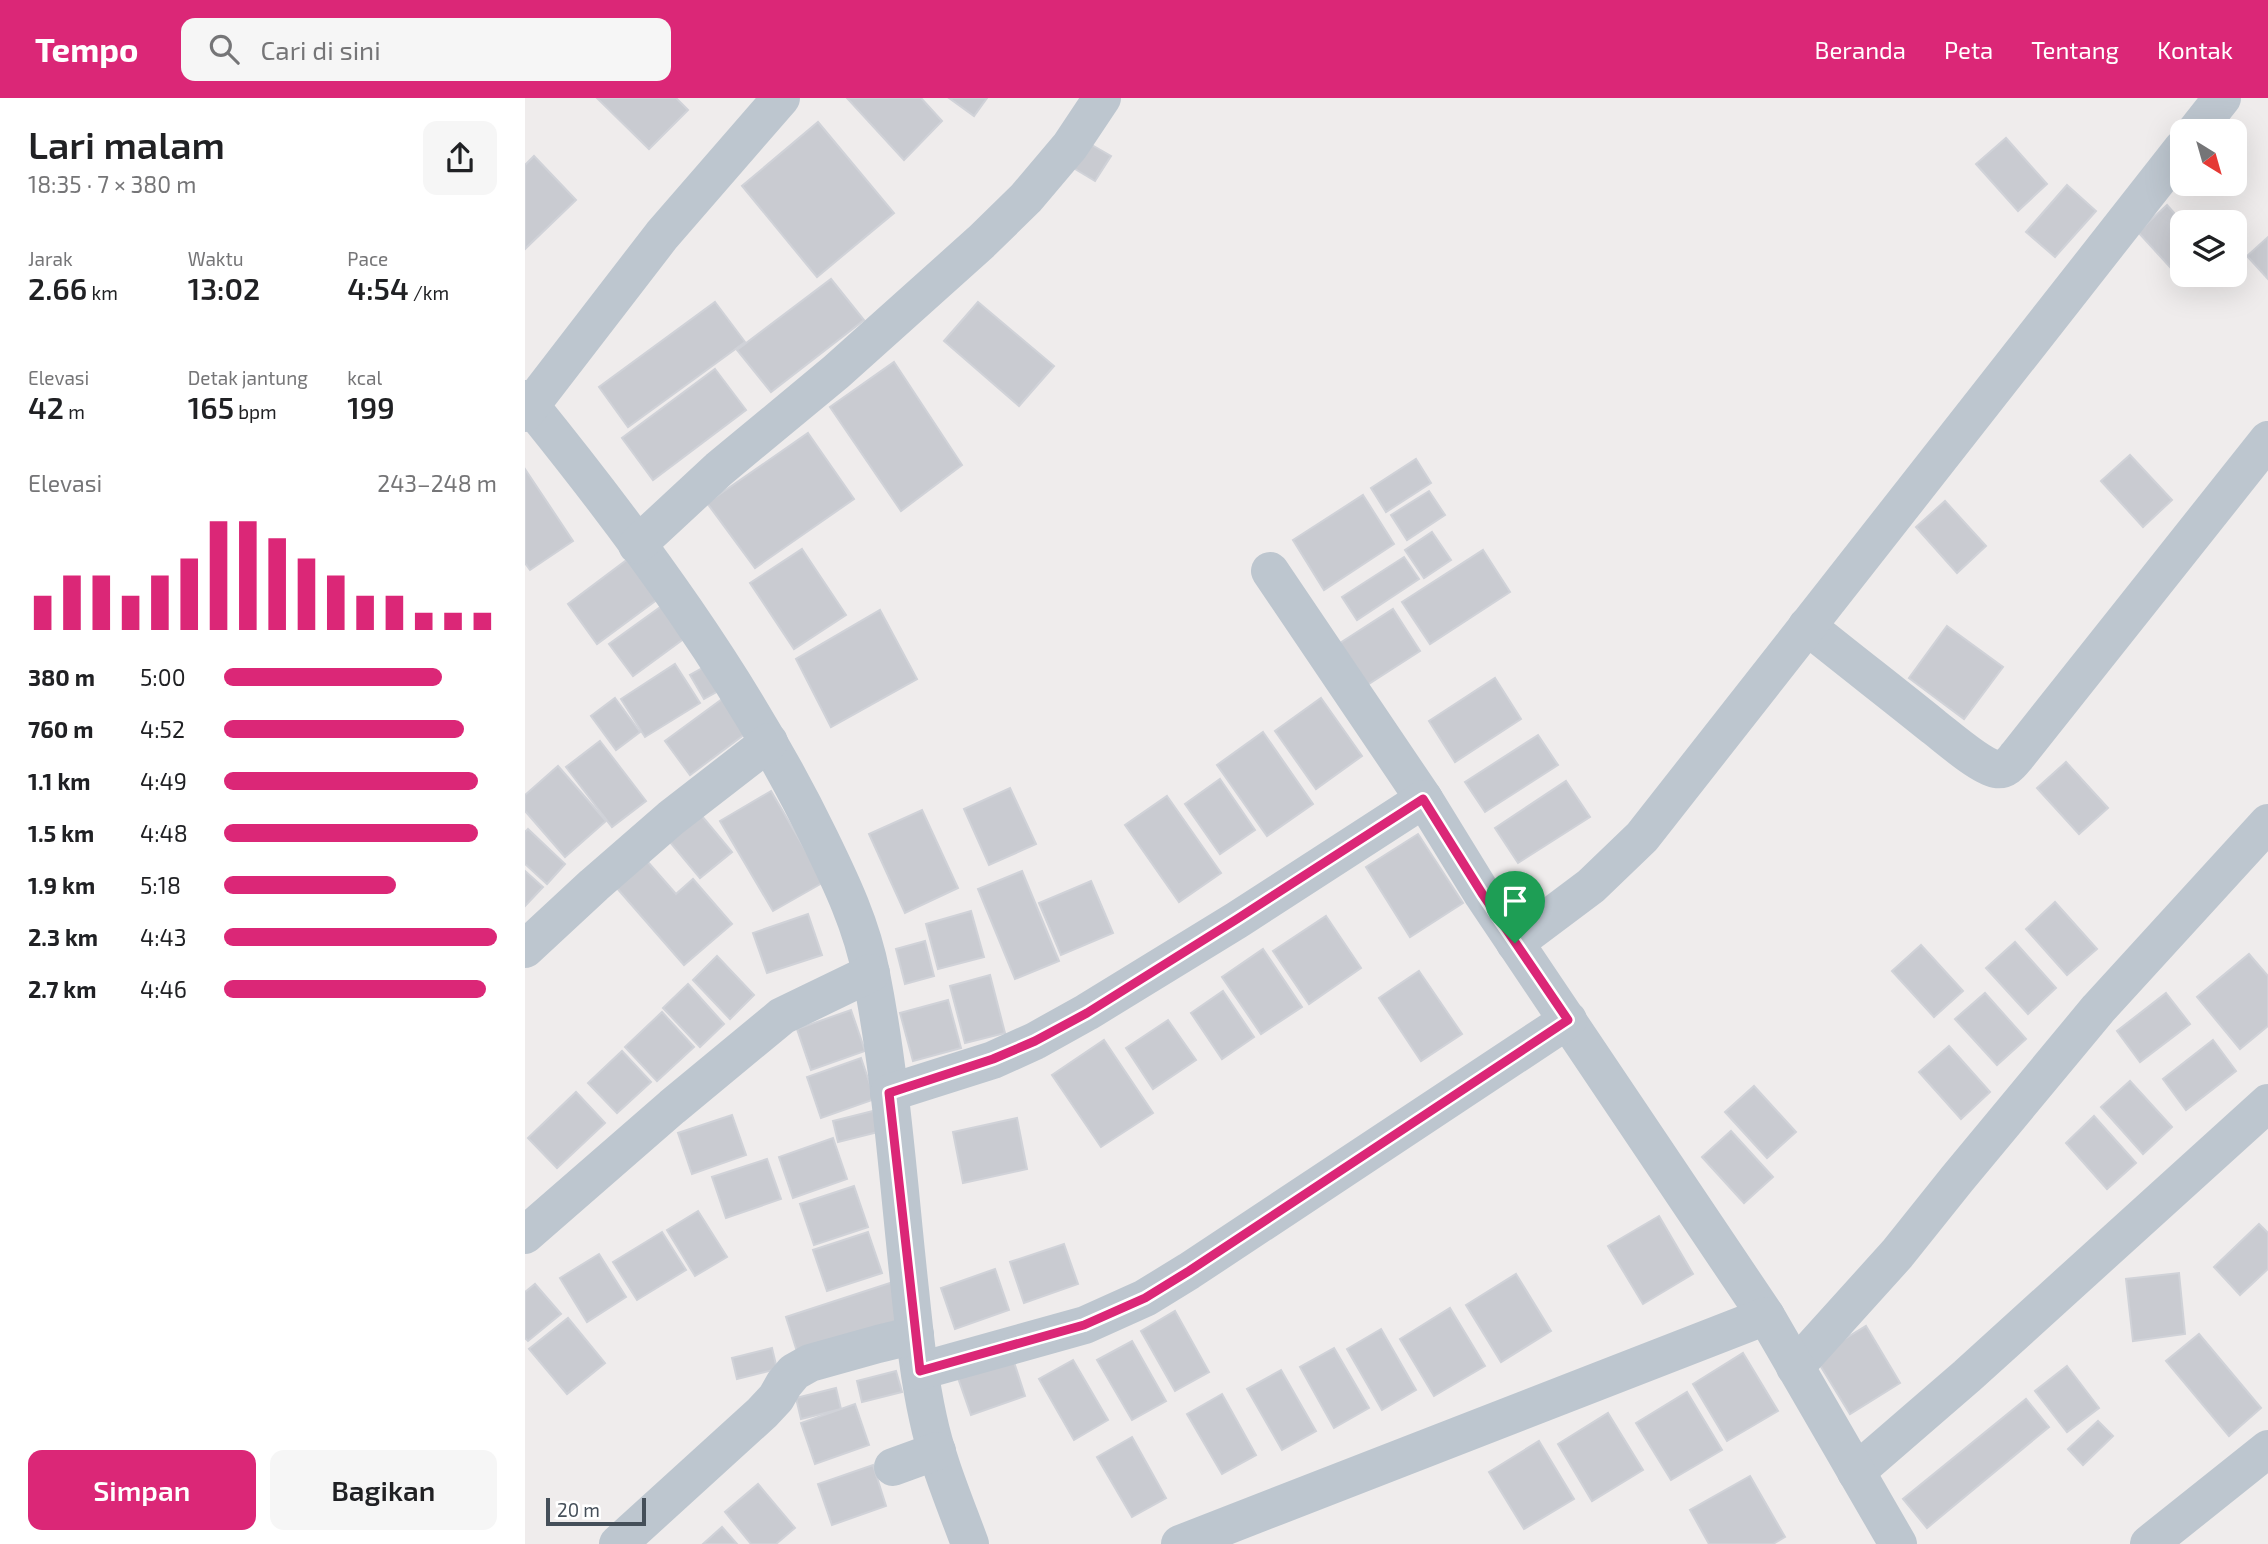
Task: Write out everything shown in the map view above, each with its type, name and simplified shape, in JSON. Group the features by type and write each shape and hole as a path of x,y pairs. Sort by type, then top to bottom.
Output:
{"street":[{"path":"781,98 662,235 527,406 670,589 768,742 800,798 842,886 871,973 889,1093 918,1353 928,1418 970,1544"},
{"path":"638,545 719,469 836,372 981,242 1025,198 1070,146 1102,98"},
{"path":"2205,119 2222,98"},
{"path":"1515,943 1591,886 1642,837 2170,164"},
{"path":"1807,626 1956,745 1983,763 2003,769 2010,765 2268,440"},
{"path":"1270,571 1423,799 1515,943 1766,1316 1856,1472 1885,1540"},
{"path":"525,949 671,818 768,742"},
{"path":"889,1093 993,1059 1035,1041 1087,1013 1423,799"},
{"path":"1795,1367 1897,1254 2098,1009 2268,823"},
{"path":"525,1235 782,1016 871,973"},
{"path":"618,1544 762,1413 794,1372 810,1363 877,1344 918,1353 1084,1325 1145,1298 1568,1020"},
{"path":"1856,1472 1967,1376 2268,1103"},
{"path":"1180,1544 1766,1316"},
{"path":"2149,1544 2268,1449"},
{"path":"893,1467 937,1451"}],"building":[{"path":"597,98 676,98 688,110 649,149"},
{"path":"847,98 921,98 942,121 904,160"},
{"path":"949,98 987,98 974,116"},
{"path":"818,122 894,213 817,277 742,186"},
{"path":"2006,138 2047,184 2018,211 1976,164"},
{"path":"1085,141 1111,156 1095,181 1070,166"},
{"path":"534,156 576,200 525,249 525,165"},
{"path":"2067,185 2096,211 2055,257 2026,232"},
{"path":"2167,205 2171,210 2170,267 2138,232"},
{"path":"2268,237 2268,279 2247,256"},
{"path":"831,279 864,320 771,392 737,350"},
{"path":"715,302 745,342 628,427 599,387"},
{"path":"978,302 1054,366 1019,406 944,341"},
{"path":"894,362 962,465 901,511 830,407"},
{"path":"715,369 746,410 653,480 622,438"},
{"path":"808,433 854,499 755,568 707,503"},
{"path":"2130,455 2172,500 2143,527 2101,481"},
{"path":"1416,459 1431,483 1386,512 1371,488"},
{"path":"525,469 573,541 530,570 525,563"},
{"path":"1429,491 1445,515 1407,540 1391,515"},
{"path":"1363,495 1394,544 1324,590 1293,540"},
{"path":"1945,501 1986,546 1957,573 1916,527"},
{"path":"1432,532 1451,560 1424,578 1405,550"},
{"path":"802,549 846,615 794,649 750,583"},
{"path":"1483,550 1510,592 1430,644 1402,602"},
{"path":"632,556 662,596 597,644 568,604"},
{"path":"1404,557 1419,579 1357,620 1342,597"},
{"path":"666,603 689,635 633,676 609,644"},
{"path":"1393,609 1420,651 1367,685 1340,643"},
{"path":"880,610 917,679 831,727 796,659"},
{"path":"1947,626 2003,667 1964,719 1909,678"},
{"path":"715,661 729,685 704,699 690,675"},
{"path":"675,664 700,703 645,737 621,699"},
{"path":"1495,678 1521,719 1455,762 1429,721"},
{"path":"725,697 749,731 690,775 665,741"},
{"path":"615,698 640,732 616,750 591,716"},
{"path":"1321,698 1362,756 1316,789 1275,731"},
{"path":"1263,732 1313,804 1267,836 1217,765"},
{"path":"1538,735 1558,765 1485,812 1465,782"},
{"path":"600,741 646,801 612,827 566,767"},
{"path":"2066,762 2108,808 2079,834 2037,788"},
{"path":"558,766 606,821 565,857 525,811 525,795"},
{"path":"1220,779 1255,830 1220,854 1185,804"},
{"path":"1566,781 1590,817 1518,863 1495,828"},
{"path":"1010,788 1036,844 989,865 964,809"},
{"path":"771,791 824,882 773,911 720,821"},
{"path":"1167,796 1221,873 1179,902 1125,825"},
{"path":"696,809 732,852 700,878 664,835"},
{"path":"922,810 958,888 905,913 869,834"},
{"path":"528,829 565,864 547,884 525,864 525,832"},
{"path":"1418,834 1463,903 1410,937 1366,867"},
{"path":"647,861 676,894 693,879 732,924 684,965 616,887"},
{"path":"525,871 543,887 525,906"},
{"path":"1022,871 1059,961 1015,979 978,889"},
{"path":"1091,881 1113,933 1061,955 1039,903"},
{"path":"2055,902 2097,949 2067,975 2026,929"},
{"path":"971,911 984,957 938,969 926,924"},
{"path":"808,914 822,955 767,973 753,933"},
{"path":"1326,916 1361,968 1309,1004 1273,951"},
{"path":"925,941 934,976 905,984 896,949"},
{"path":"2015,942 2056,988 2028,1014 1986,968"},
{"path":"1921,945 1963,991 1934,1017 1892,971"},
{"path":"1263,949 1302,1007 1261,1034 1222,977"},
{"path":"2249,954 2268,976 2268,1026 2240,1049 2197,997"},
{"path":"717,956 754,995 730,1019 693,980"},
{"path":"1419,971 1462,1034 1421,1061 1379,998"},
{"path":"990,975 1005,1033 965,1043 950,986"},
{"path":"688,984 724,1024 700,1047 663,1008"},
{"path":"1223,991 1254,1037 1222,1059 1191,1013"},
{"path":"1985,993 2026,1039 1997,1065 1955,1019"},
{"path":"2166,993 2190,1024 2140,1062 2117,1031"},
{"path":"948,1000 961,1048 913,1061 900,1013"},
{"path":"851,1010 865,1051 811,1070 797,1029"},
{"path":"662,1012 694,1047 657,1081 625,1047"},
{"path":"1168,1020 1196,1060 1153,1089 1126,1048"},
{"path":"1104,1040 1153,1113 1101,1147 1052,1075"},
{"path":"2213,1040 2236,1071 2186,1110 2163,1079"},
{"path":"1949,1046 1990,1092 1961,1119 1919,1072"},
{"path":"622,1051 651,1082 617,1113 588,1083"},
{"path":"861,1058 875,1099 821,1118 807,1077"},
{"path":"2130,1081 2172,1127 2143,1154 2101,1107"},
{"path":"1754,1086 1796,1132 1767,1158 1725,1112"},
{"path":"576,1092 605,1123 557,1168 528,1138"},
{"path":"873,1111 878,1132 838,1142 833,1121"},
{"path":"732,1115 746,1155 692,1174 678,1133"},
{"path":"2094,1116 2136,1163 2107,1189 2066,1143"},
{"path":"1017,1118 1027,1169 963,1183 953,1132"},
{"path":"1731,1131 1773,1177 1744,1203 1702,1157"},
{"path":"833,1138 847,1179 793,1198 779,1157"},
{"path":"767,1159 781,1199 726,1218 712,1177"},
{"path":"854,1186 868,1227 814,1245 800,1204"},
{"path":"698,1211 727,1257 695,1276 667,1230"},
{"path":"1659,1216 1693,1274 1643,1304 1608,1246"},
{"path":"2259,1224 2268,1233 2268,1269 2240,1295 2214,1267"},
{"path":"662,1232 686,1270 637,1300 613,1262"},
{"path":"868,1232 882,1273 827,1291 813,1250"},
{"path":"1064,1244 1078,1284 1024,1303 1010,1262"},
{"path":"599,1254 626,1297 587,1322 560,1278"},
{"path":"995,1269 1009,1310 955,1329 941,1288"},
{"path":"2179,1273 2185,1334 2133,1341 2126,1279"},
{"path":"1516,1274 1551,1331 1501,1362 1466,1305"},
{"path":"893,1282 907,1326 800,1361 786,1317"},
{"path":"535,1284 561,1314 528,1341 525,1338 525,1292"},
{"path":"1450,1308 1485,1366 1434,1396 1400,1339"},
{"path":"1175,1311 1209,1372 1175,1391 1141,1331"},
{"path":"568,1318 605,1363 567,1394 529,1349"},
{"path":"1866,1326 1900,1383 1850,1414 1815,1357"},
{"path":"1381,1329 1416,1390 1382,1410 1347,1349"},
{"path":"2199,1334 2261,1408 2229,1436 2166,1361"},
{"path":"1132,1341 1166,1401 1132,1420 1097,1360"},
{"path":"772,1348 777,1369 737,1379 732,1358"},
{"path":"1334,1348 1369,1408 1334,1428 1300,1367"},
{"path":"1743,1353 1778,1411 1727,1441 1693,1384"},
{"path":"1012,1356 1025,1396 971,1415 957,1375"},
{"path":"1073,1360 1108,1420 1074,1440 1039,1379"},
{"path":"2067,1366 2099,1408 2067,1432 2035,1391"},
{"path":"1281,1370 1316,1431 1282,1450 1247,1389"},
{"path":"896,1371 902,1392 862,1402 857,1381"},
{"path":"836,1388 841,1409 801,1419 796,1398"},
{"path":"1687,1392 1722,1450 1671,1480 1636,1423"},
{"path":"1222,1394 1256,1455 1222,1474 1187,1414"},
{"path":"2026,1399 2049,1427 1927,1528 1903,1499"},
{"path":"855,1404 869,1445 815,1464 801,1423"},
{"path":"1608,1413 1643,1470 1592,1501 1558,1444"},
{"path":"2098,1421 2113,1436 2083,1465 2068,1449"},
{"path":"1132,1437 1166,1498 1132,1517 1097,1457"},
{"path":"1539,1441 1574,1499 1524,1529 1489,1472"},
{"path":"873,1465 886,1506 832,1525 818,1484"},
{"path":"1750,1476 1785,1537 1773,1544 1709,1544 1690,1510"},
{"path":"758,1484 795,1528 776,1544 751,1544 725,1512"},
{"path":"722,1527 737,1544 703,1544"}],"route":[{"path":"1423,799 1515,943 1568,1020 1145,1298 1084,1325 920,1371 889,1093 993,1059 1035,1041 1087,1013 1423,799"}]}
